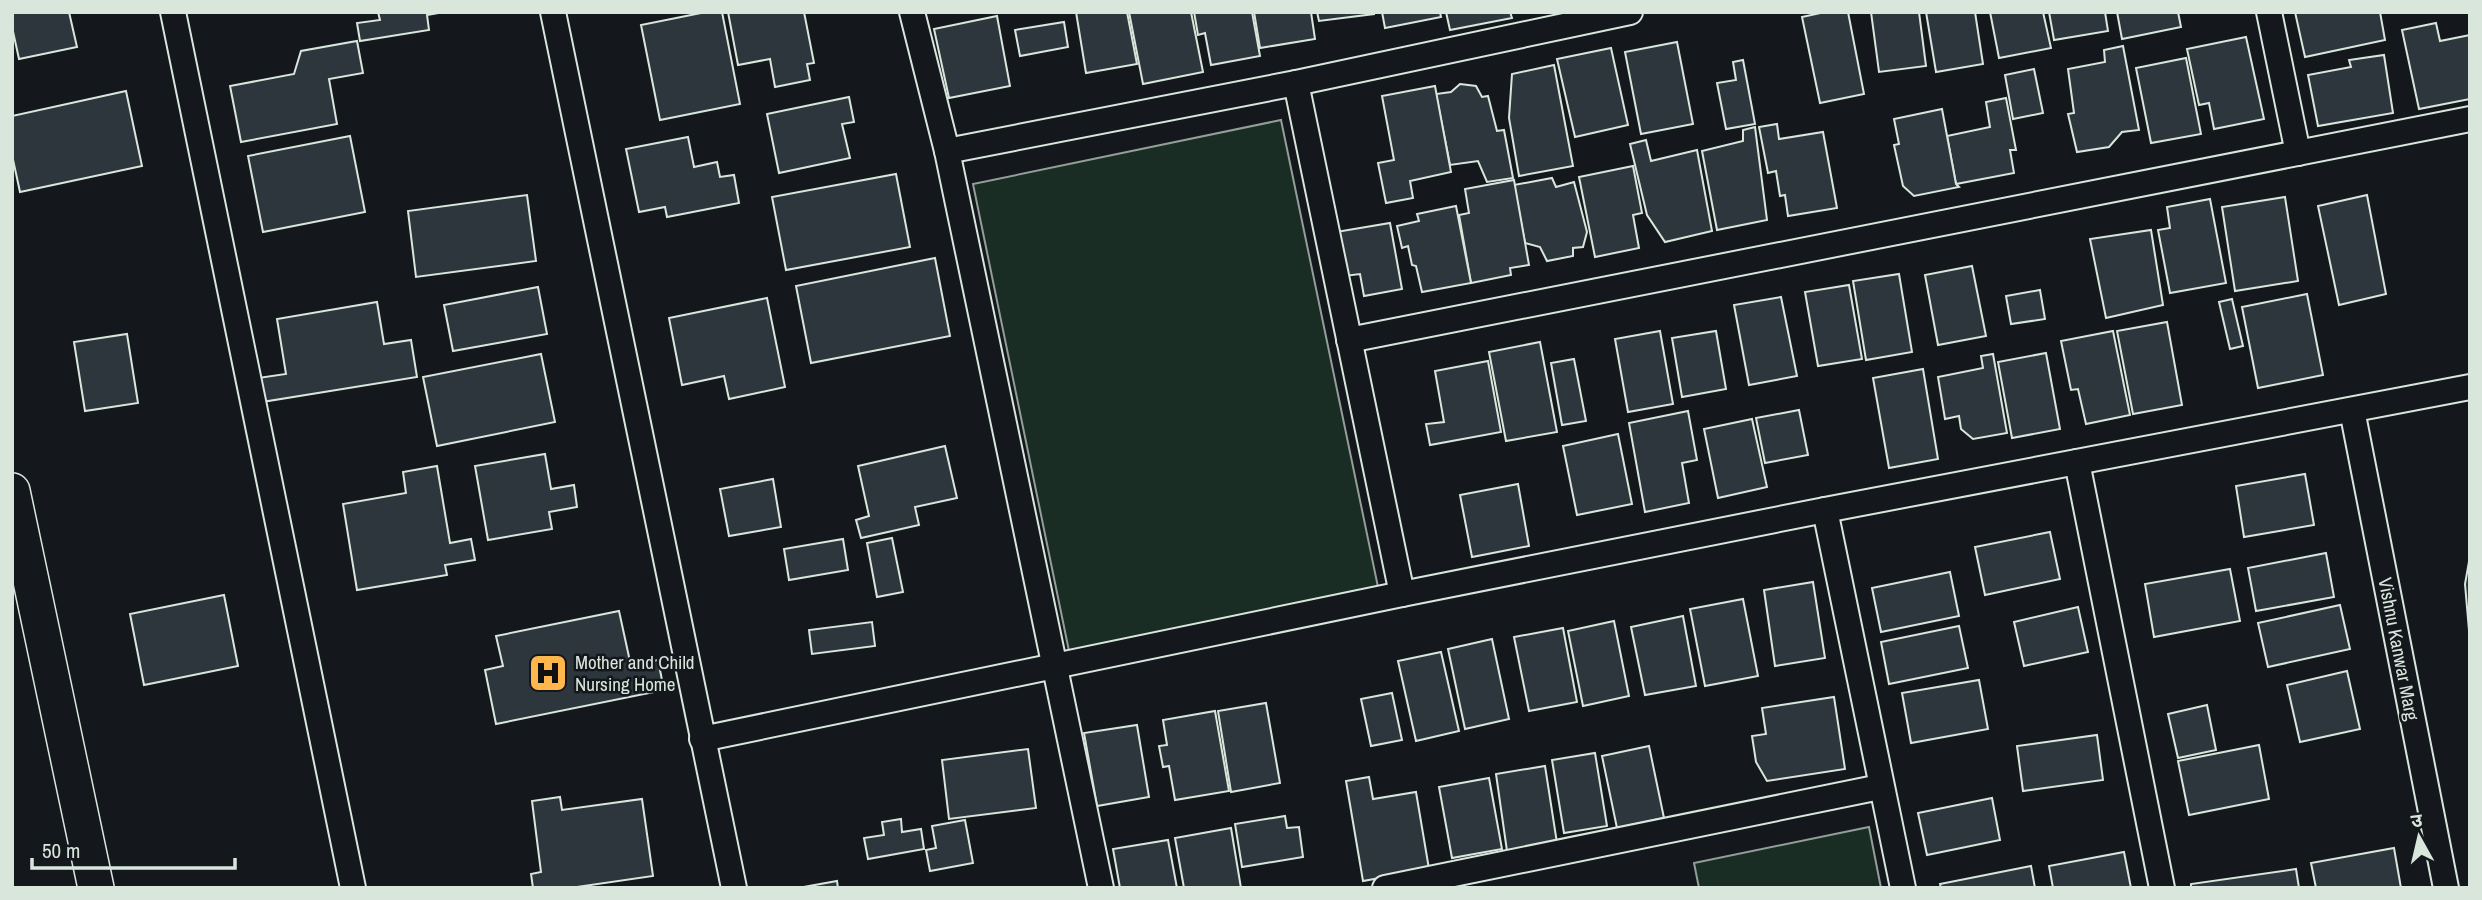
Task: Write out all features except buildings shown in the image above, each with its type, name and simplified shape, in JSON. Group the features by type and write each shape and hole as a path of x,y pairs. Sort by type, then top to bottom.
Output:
{"street":[{"path":"173,12 352,888"},
{"path":"553,12 734,888"},
{"path":"912,12 947,151 1101,888"},
{"path":"947,151 1296,83 1547,20 1630,12"},
{"path":"2269,12 2298,153"},
{"path":"1296,83 1402,594"},
{"path":"1349,340 2470,119"},
{"path":"702,739 1402,594 2470,387"},
{"name":"Vishnu Kanwar Marg","path":"2352,410 2446,888"},
{"path":"2077,463 2162,888"},
{"path":"12,491 96,888"},
{"path":"1825,510 1880,787 1903,888"},
{"path":"1385,888 1880,787"}],"green space":[{"path":"1281,120 1378,587 1069,651 973,184"},
{"path":"1869,827 1881,888 1699,888 1694,863"}],"place":[{"name":"Mother and Child Nursing Home","path":"548,673"}]}
